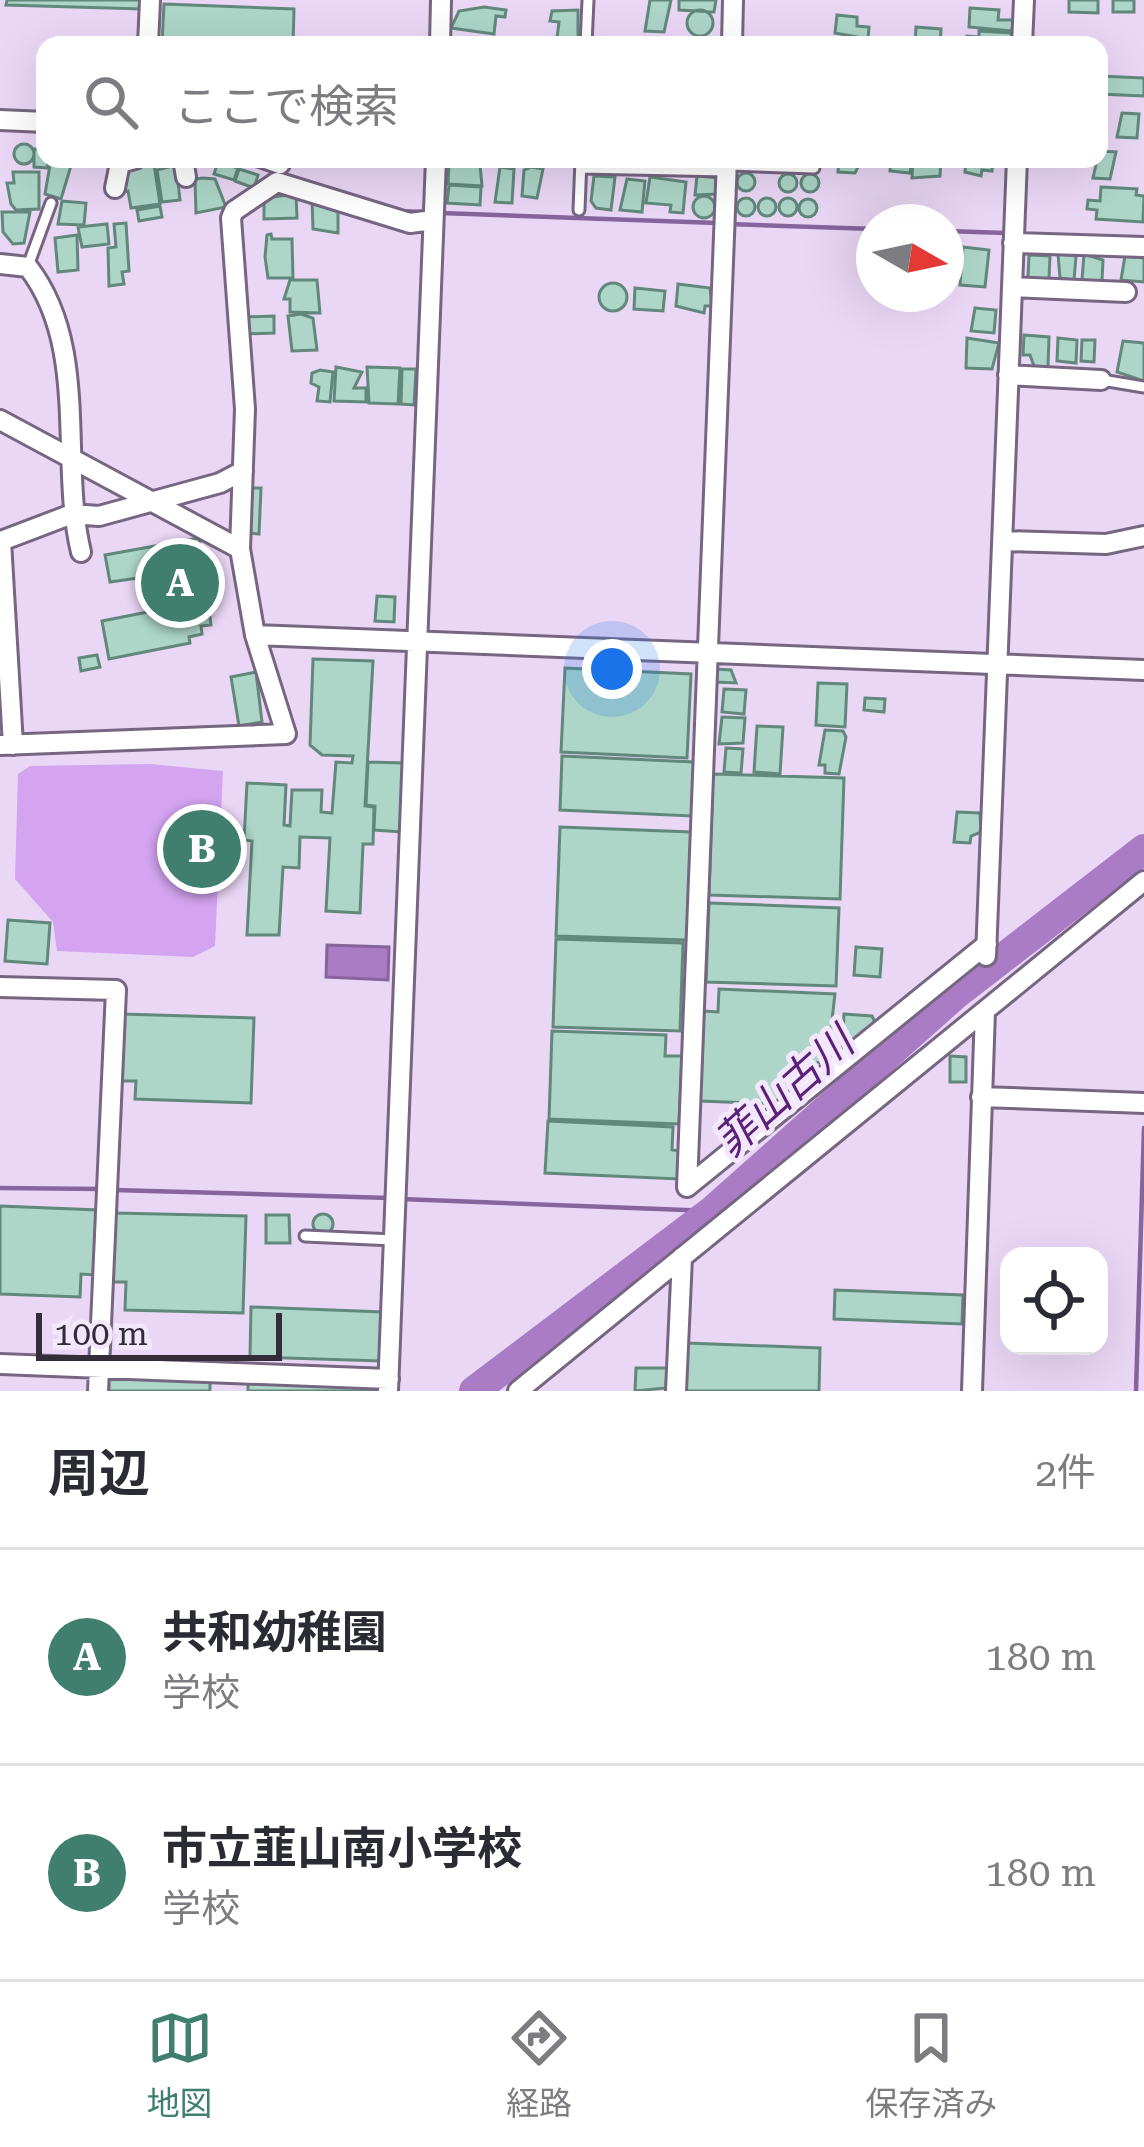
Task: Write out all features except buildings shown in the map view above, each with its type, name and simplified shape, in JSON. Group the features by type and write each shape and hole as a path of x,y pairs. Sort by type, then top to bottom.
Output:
{"street":[{"path":"148,36 150,0"},
{"path":"440,36 441,0"},
{"path":"731,36 733,0"},
{"path":"1022,36 1024,0"},
{"path":"0,120 36,122"},
{"path":"115,188 119,168"},
{"path":"0,1364 388,1385 436,168"},
{"path":"727,168 687,1187 986,950 1017,168"},
{"path":"243,471 99,516 72,514 2,541 7,745 286,734 255,635 239,549 243,471 234,211 278,182 410,223 434,215"},
{"path":"1013,243 1144,247"},
{"path":"0,264 28,267 55,314 74,461 72,514 81,552"},
{"path":"1012,287 1126,292"},
{"path":"1008,375 1101,380"},
{"path":"0,420 239,549"},
{"path":"1004,541 1106,544 1144,536"},
{"path":"255,635 1144,670"},
{"path":"518,1391 1144,881"},
{"path":"0,987 116,990 98,1391"},
{"path":"971,1391 985,1011"},
{"path":"981,1097 1144,1102"},
{"path":"676,1391 682,1257"}],"lane":[{"path":"586,36 588,0"},
{"path":"579,210 581,168"},
{"path":"28,267 51,203"},
{"path":"1101,380 1144,387"},
{"path":"305,1236 394,1240"}],"shaded area":[{"path":"150,764 223,771 215,946 193,957 57,951 53,922 15,879 18,774 30,766"},
{"path":"327,945 389,947 388,980 326,977"}],"waterway":[{"path":"24,130 36,131"},
{"path":"263,168 279,173"},
{"path":"399,211 423,212"},
{"path":"441,213 717,223"},
{"path":"728,224 856,228"},
{"path":"964,232 1006,233"},
{"path":"1018,234 1096,237"},
{"name":"菲山古川","path":"474,1391 712,1211 955,995 1144,849"},
{"path":"1136,1391 1144,1128"},
{"path":"0,1188 102,1189"},
{"path":"114,1190 390,1198"},
{"path":"401,1199 712,1211"}],"place":[{"name":"共和幼稚園","path":"180,583"},
{"name":"市立韮山南小学校","path":"202,849"}]}
